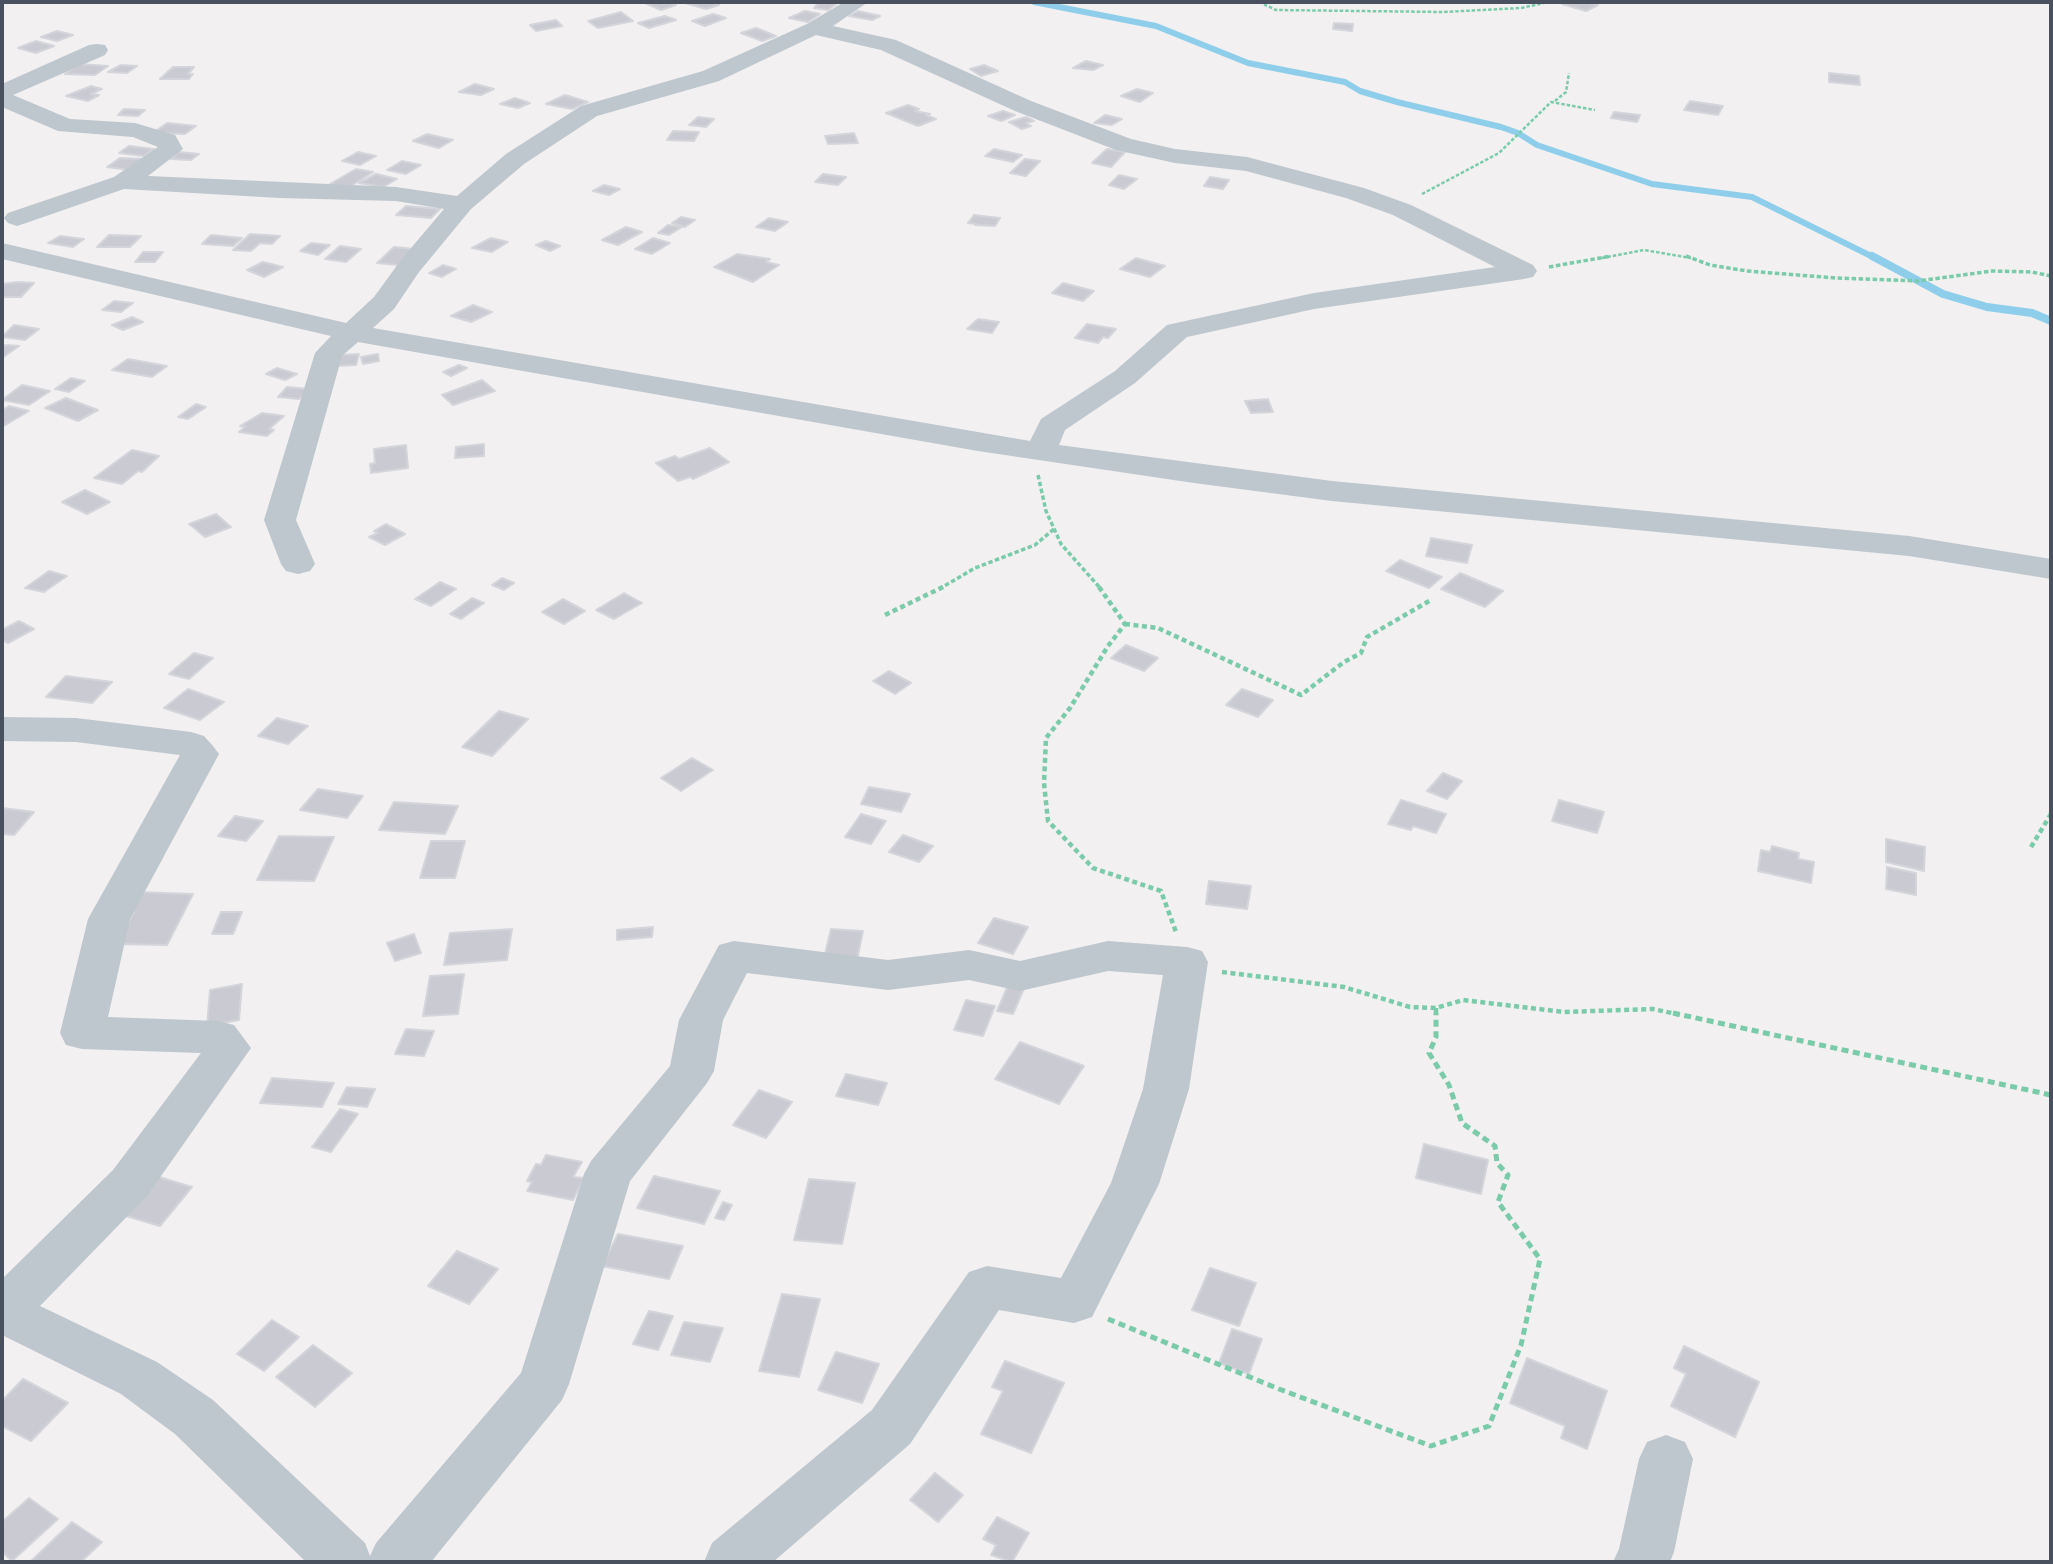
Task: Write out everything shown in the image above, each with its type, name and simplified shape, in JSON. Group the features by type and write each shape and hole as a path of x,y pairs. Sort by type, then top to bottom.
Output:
{"street":[{"path":"298,564 280,520 329,353 350,331 384,303 410,266 462,204 515,159 590,111 712,76 814,28 858,2"},
{"path":"814,28 888,45 1023,106 1124,145 1175,156 1247,164 1356,193 1393,207 1524,271"},
{"path":"2,92 97,50"},
{"path":"2,99 66,126 135,130 167,140 171,149 123,182"},
{"path":"7,223 87,192 123,182 292,192 396,194 462,204"},
{"path":"2,251 350,331 978,442 1332,491 1909,546 2051,569"},
{"path":"1042,450 1052,425 1125,377 1177,331 1314,301 1524,271"},
{"path":"2,729 76,730 191,744 200,754 109,919 82,1033 218,1037 229,1048 130,1183 2,1311 139,1378 194,1418 345,1562"},
{"path":"396,1562 543,1384 608,1174 691,1071 701,1020 734,956 888,975 970,965 1020,976 1108,956 1187,962 1166,1089 1135,1184 1073,1302 987,1287 891,1427 732,1562"},
{"path":"1641,1562 1646,1552 1666,1460"}],"path":[{"path":"1259,2 1276,10 1443,12 1521,8 1549,2"},
{"path":"1393,207 1499,153 1550,103 1566,92 1569,73"},
{"path":"1550,103 1595,110"},
{"path":"1524,271 1644,250 1684,255 1710,265 1747,271 1836,278 1918,281 1992,271 2032,272 2051,276"},
{"path":"1042,450 1036,468 1046,511 1061,544 1094,579 1125,624 1158,628 1301,695 1344,662 1361,653 1367,637 1431,600"},
{"path":"885,615 930,594 975,568 1035,545 1054,529"},
{"path":"1125,624 1108,646 1070,708 1046,738 1044,783 1048,821 1093,868 1161,891 1187,962 1215,971 1345,987 1410,1007 1436,1008 1463,1000 1564,1012 1653,1009 2051,1095"},
{"path":"2031,847 2051,814"},
{"path":"1060,1299 1279,1389 1431,1446 1489,1426 1521,1345 1540,1259 1498,1202 1507,1175 1497,1163 1495,1146 1462,1123 1449,1085 1429,1053 1436,1037 1436,1008"}],"building":[{"path":"667,2 676,5 661,10 645,3"},
{"path":"710,2 719,5 706,9 685,3"},
{"path":"819,2 839,2 828,10 814,8"},
{"path":"1567,2 1598,5 1586,11 1562,4"},
{"path":"805,11 820,14 808,22 789,18"},
{"path":"858,11 880,16 872,20 849,16"},
{"path":"621,12 633,21 598,28 588,21"},
{"path":"713,14 726,18 705,26 692,21"},
{"path":"665,16 676,20 649,28 638,23"},
{"path":"556,20 562,26 536,31 530,25"},
{"path":"1334,23 1353,24 1352,31 1333,29"},
{"path":"756,28 776,36 762,41 741,33"},
{"path":"57,31 73,35 57,41 41,37"},
{"path":"36,41 54,46 36,53 18,48"},
{"path":"1086,61 1103,65 1093,70 1073,68"},
{"path":"80,64 108,66 95,75 65,74"},
{"path":"121,65 137,66 127,73 108,72"},
{"path":"984,65 998,71 981,76 970,69"},
{"path":"173,67 194,67 188,74 193,74 189,79 160,79"},
{"path":"1829,73 1859,76 1860,85 1829,82"},
{"path":"475,84 494,89 481,95 459,92"},
{"path":"91,86 102,89 91,94 99,95 88,101 66,96"},
{"path":"1137,89 1153,93 1140,102 1121,96"},
{"path":"565,95 588,102 572,109 546,104"},
{"path":"515,98 530,103 518,108 500,104"},
{"path":"1690,101 1723,106 1718,115 1684,110"},
{"path":"908,105 919,109 915,111 930,114 926,115 936,119 918,126 886,113"},
{"path":"124,109 145,110 138,116 118,115"},
{"path":"1003,111 1015,115 1001,121 988,116"},
{"path":"1614,112 1640,115 1637,122 1611,118"},
{"path":"1105,115 1122,119 1112,125 1094,123"},
{"path":"698,117 714,119 706,127 689,125"},
{"path":"1026,117 1034,121 1026,123 1031,126 1022,129 1009,122"},
{"path":"167,123 196,126 185,134 153,133"},
{"path":"673,131 699,132 694,141 667,140"},
{"path":"854,133 858,143 828,144 825,136"},
{"path":"427,134 453,140 439,148 413,141"},
{"path":"129,146 154,149 144,156 119,153"},
{"path":"994,149 1022,155 1013,162 985,156"},
{"path":"1107,149 1125,152 1111,167 1092,163"},
{"path":"179,152 199,154 191,160 171,159"},
{"path":"358,152 376,156 360,165 342,161"},
{"path":"120,158 143,159 129,170 107,167"},
{"path":"1025,159 1040,161 1026,176 1010,173"},
{"path":"402,161 421,165 406,174 387,170"},
{"path":"356,169 373,172 348,188 330,184"},
{"path":"376,174 397,179 383,187 359,183"},
{"path":"823,174 846,177 838,185 815,182"},
{"path":"1119,175 1137,179 1124,189 1109,185"},
{"path":"1210,177 1229,180 1223,189 1204,186"},
{"path":"604,185 620,189 609,195 593,191"},
{"path":"406,206 440,209 431,218 396,215"},
{"path":"974,215 1000,218 995,226 968,223"},
{"path":"681,217 695,220 685,227 672,223"},
{"path":"769,218 788,222 775,231 756,227"},
{"path":"668,225 682,227 669,235 658,233"},
{"path":"626,227 642,232 618,245 602,240"},
{"path":"250,234 280,236 272,244 260,243 251,251 233,250"},
{"path":"109,235 141,236 130,247 97,247"},
{"path":"211,235 242,238 233,246 202,244"},
{"path":"60,236 84,239 73,247 48,243"},
{"path":"491,238 508,242 492,252 472,248"},
{"path":"653,238 670,243 652,254 635,249"},
{"path":"546,241 560,246 550,251 536,245"},
{"path":"311,243 330,245 318,255 300,251"},
{"path":"340,246 361,249 346,262 325,259"},
{"path":"394,247 414,249 398,265 377,263"},
{"path":"143,252 163,252 155,262 135,262"},
{"path":"737,254 770,259 766,262 779,265 753,282 714,267"},
{"path":"1136,258 1165,266 1150,277 1120,269"},
{"path":"263,262 283,267 264,277 247,270"},
{"path":"443,265 456,269 442,277 429,273"},
{"path":"34,283 21,297 2,297 2,284"},
{"path":"1063,283 1094,291 1083,301 1052,293"},
{"path":"114,301 133,303 121,312 102,310"},
{"path":"473,305 492,312 471,322 451,316"},
{"path":"132,317 143,322 123,330 112,325"},
{"path":"978,319 999,322 992,333 967,329"},
{"path":"1087,324 1116,329 1108,338 1103,337 1098,343 1075,338"},
{"path":"14,325 39,329 25,340 2,337"},
{"path":"19,346 2,358 2,347"},
{"path":"359,354 356,365 335,366 339,355"},
{"path":"378,354 379,361 363,364 361,357"},
{"path":"128,359 167,366 152,377 112,370"},
{"path":"459,365 467,368 451,376 443,372"},
{"path":"277,368 297,374 285,380 266,374"},
{"path":"71,378 85,381 69,392 55,389"},
{"path":"482,380 495,391 453,405 442,395"},
{"path":"22,385 50,391 29,405 2,400"},
{"path":"287,387 309,389 299,399 278,397"},
{"path":"66,398 98,410 78,421 45,408"},
{"path":"1268,399 1273,412 1251,413 1245,401"},
{"path":"196,404 206,407 188,419 178,417"},
{"path":"9,406 29,411 2,427 2,410"},
{"path":"262,413 284,416 269,429 274,430 267,436 239,432 245,427 240,426"},
{"path":"484,444 484,456 455,458 456,447"},
{"path":"406,445 408,468 371,473 370,464 375,463 374,449"},
{"path":"710,448 729,462 693,479 690,477 678,481 656,463 675,456 679,459"},
{"path":"132,450 159,456 142,472 138,471 122,484 94,478"},
{"path":"85,490 110,502 87,514 62,502"},
{"path":"216,514 231,527 205,537 189,524"},
{"path":"386,524 405,534 385,545 369,537 378,533 374,531"},
{"path":"1431,538 1472,545 1467,563 1426,556"},
{"path":"1400,560 1442,577 1429,588 1386,571"},
{"path":"49,571 67,576 44,592 25,588"},
{"path":"1460,573 1503,591 1485,607 1441,589"},
{"path":"502,578 514,583 504,590 492,585"},
{"path":"440,582 456,589 431,606 415,599"},
{"path":"624,593 642,603 614,619 596,610"},
{"path":"472,598 484,603 461,619 450,614"},
{"path":"563,599 585,611 564,624 542,612"},
{"path":"19,621 34,629 8,643 2,640 2,630"},
{"path":"1126,645 1158,658 1144,671 1111,658"},
{"path":"194,653 213,658 189,679 169,674"},
{"path":"889,671 911,683 895,694 873,681"},
{"path":"66,676 112,682 92,703 46,697"},
{"path":"188,689 224,702 200,720 164,708"},
{"path":"1242,689 1273,700 1258,717 1226,705"},
{"path":"499,711 528,719 492,756 462,747"},
{"path":"277,718 308,726 288,744 258,736"},
{"path":"692,758 713,770 681,791 661,778"},
{"path":"1443,773 1462,781 1447,799 1427,791"},
{"path":"869,787 910,794 901,812 861,804"},
{"path":"318,789 363,796 347,818 300,810"},
{"path":"1401,800 1446,814 1436,833 1413,826 1411,830 1388,824"},
{"path":"1559,800 1604,812 1597,833 1552,821"},
{"path":"394,802 458,806 445,834 379,830"},
{"path":"2,808 34,812 14,835 2,834"},
{"path":"861,814 886,821 871,844 845,837"},
{"path":"235,816 263,821 246,841 218,836"},
{"path":"903,835 933,846 919,862 889,852"},
{"path":"279,836 334,837 314,881 257,880"},
{"path":"1886,839 1925,847 1924,871 1886,862"},
{"path":"431,841 465,841 455,878 420,878"},
{"path":"1772,846 1799,853 1798,859 1814,862 1811,883 1758,871 1761,850 1770,852"},
{"path":"1887,867 1916,873 1916,895 1886,889"},
{"path":"1209,881 1251,886 1247,909 1206,904"},
{"path":"137,892 193,894 167,945 117,944 134,912 127,912"},
{"path":"221,912 242,912 233,934 212,934"},
{"path":"994,918 1028,927 1013,954 978,943"},
{"path":"653,927 652,937 617,940 617,930"},
{"path":"512,929 507,960 444,965 450,933"},
{"path":"831,929 863,931 857,960 824,958"},
{"path":"414,934 421,953 395,961 387,943"},
{"path":"464,974 458,1014 423,1016 430,976"},
{"path":"1009,983 1025,986 1013,1014 997,1011"},
{"path":"242,984 239,1020 207,1026 210,990"},
{"path":"966,1000 995,1006 983,1036 954,1030"},
{"path":"406,1029 434,1031 424,1056 395,1054"},
{"path":"1020,1042 1084,1066 1059,1104 995,1079"},
{"path":"846,1074 887,1083 878,1105 836,1096"},
{"path":"272,1078 334,1083 322,1107 260,1103"},
{"path":"347,1087 375,1089 367,1107 338,1104"},
{"path":"759,1090 792,1102 766,1138 733,1125"},
{"path":"340,1109 358,1114 331,1152 312,1147"},
{"path":"1424,1144 1488,1160 1481,1194 1416,1178"},
{"path":"546,1155 582,1162 573,1177 584,1178 573,1200 527,1191 532,1182 527,1181 536,1164 541,1165"},
{"path":"654,1176 720,1191 704,1224 637,1208"},
{"path":"159,1177 192,1187 160,1226 126,1216"},
{"path":"809,1179 855,1183 842,1244 794,1240"},
{"path":"723,1202 732,1205 724,1220 715,1218"},
{"path":"618,1234 683,1246 669,1279 602,1266"},
{"path":"457,1251 498,1269 469,1304 428,1286"},
{"path":"1210,1268 1256,1283 1239,1326 1192,1310"},
{"path":"782,1294 820,1299 799,1377 759,1371"},
{"path":"649,1311 673,1316 658,1350 633,1344"},
{"path":"272,1320 299,1337 264,1371 237,1354"},
{"path":"684,1322 723,1328 710,1362 671,1355"},
{"path":"1232,1329 1262,1339 1249,1374 1219,1363"},
{"path":"313,1345 352,1373 315,1407 276,1377"},
{"path":"1684,1346 1759,1382 1735,1437 1671,1406 1686,1374 1674,1368"},
{"path":"836,1352 879,1364 862,1403 818,1390"},
{"path":"1527,1358 1607,1391 1587,1449 1561,1438 1565,1426 1510,1403"},
{"path":"1005,1361 1064,1383 1031,1453 981,1434 1003,1391 992,1387"},
{"path":"23,1379 68,1403 31,1441 2,1426 2,1401"},
{"path":"935,1473 963,1495 938,1522 910,1500"},
{"path":"29,1498 58,1519 12,1561 2,1552 2,1522"},
{"path":"997,1517 1029,1533 1012,1562 991,1555 996,1545 983,1539"},
{"path":"72,1522 102,1542 81,1562 30,1562"}],"waterway":[{"path":"1034,2 1156,26 1248,63 1345,82 1360,91 1397,102 1501,127 1518,133 1537,145 1652,184 1752,197 1875,258"},
{"path":"1872,256 1943,294 1987,307 2032,313 2051,321"}]}
